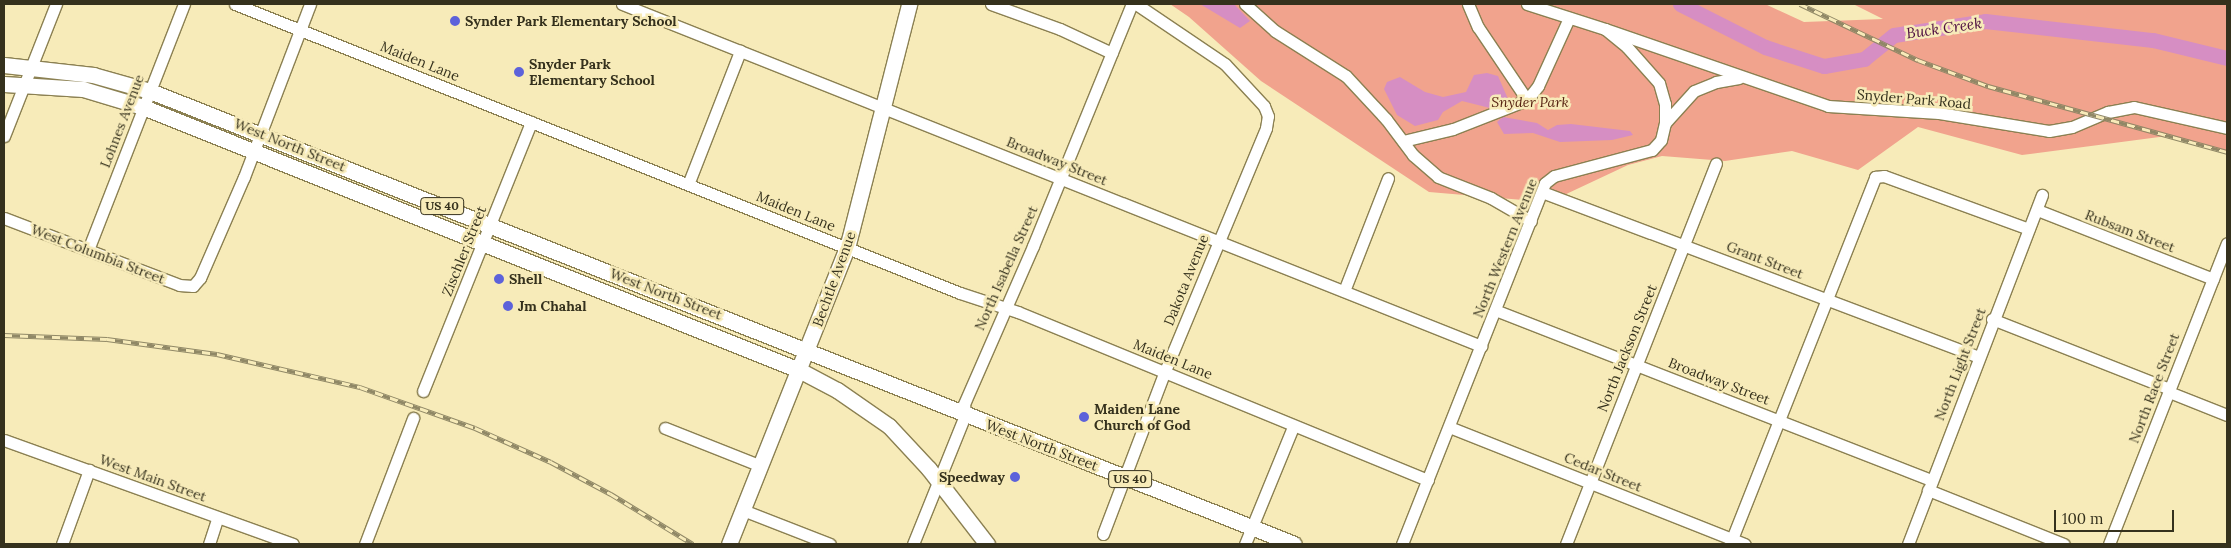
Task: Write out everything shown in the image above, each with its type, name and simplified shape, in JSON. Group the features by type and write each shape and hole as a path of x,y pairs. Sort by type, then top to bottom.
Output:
{"main road":[{"name":"Bechtle Avenue","path":"729,544 808,350 847,248 909,4"},
{"name":"US 40","path":"4,64 32,66"},
{"name":"West North Street","path":"32,66 94,75 150,91 1294,544"},
{"name":"US 40","path":"4,84 24,83"},
{"name":"West North Street","path":"24,83 83,89 143,107 485,241 799,370"},
{"name":"US 40","path":"799,370 837,390 889,426 938,481 987,544"}],"street":[{"path":"4,136 56,4"},
{"name":"Lohnes Avenue","path":"88,250 184,4"},
{"name":"Maiden Lane","path":"235,4 531,122 689,182 847,248 1165,371 1293,427 1428,480"},
{"path":"254,150 310,4"},
{"name":"Broadway Street","path":"622,4 1481,346"},
{"path":"991,4 1060,29 1112,53"},
{"name":"North Isabella Street","path":"913,544 965,415 964,404 1134,4"},
{"name":"Dakota Avenue","path":"1103,534 1165,371 1266,128 1268,116 1264,106 1225,64 1134,4"},
{"path":"1244,4 1275,31 1346,76 1403,141 1438,177 1490,198 1531,221"},
{"path":"1468,4 1478,27 1527,100"},
{"name":"Snyder Park Road","path":"1527,4 1828,106 1939,114 2031,130 2061,130 2094,116 2134,107 2227,128"},
{"path":"1403,141 1461,126 1527,100 1538,86 1569,18"},
{"name":"Snyder Park Road","path":"1604,29 1652,73 1663,93 1665,123"},
{"path":"689,182 740,51"},
{"name":"North Western Avenue","path":"1402,544 1545,183 1554,176 1652,150 1661,140 1665,123 1694,91 1716,82 1743,78"},
{"name":"Zischler Street","path":"424,391 531,122"},
{"name":"West Columbia Street","path":"4,218 179,285 194,286 200,278 254,150"},
{"name":"North Jackson Street","path":"1566,544 1716,163"},
{"path":"1731,542 1870,184 1880,176 1894,179 2029,229"},
{"path":"1344,291 1388,178"},
{"name":"Grant Street","path":"1542,192 1978,357"},
{"name":"North Light Street","path":"1908,544 1992,320 2042,195"},
{"name":"Rubsam Street","path":"2036,210 2213,279"},
{"name":"North Race Street","path":"2109,544 2227,243"},
{"name":"Broadway Street","path":"1495,310 1779,420 2064,544"},
{"path":"1992,320 2227,415"},
{"path":"364,544 413,418"},
{"path":"1245,544 1293,427"},
{"path":"665,428 761,466"},
{"name":"Cedar Street","path":"1449,428 1590,483 1731,542 1745,544"},
{"name":"West Main Street","path":"4,440 293,544"},
{"path":"62,544 89,470"},
{"path":"743,510 830,544"},
{"path":"208,544 218,517"}],"green space":[{"name":"Snyder Park","path":"1170,4 1765,4 1804,22 1883,19 1853,4 2227,4 2227,152 2167,136 2022,155 1918,127 1858,170 1792,151 1725,161 1662,156 1628,165 1562,196 1535,201 1429,192 1261,81 1189,17"}],"shaded area":[{"path":"1200,4 1234,4 1250,21 1240,28"},
{"path":"1487,73 1498,76 1508,99 1490,108 1462,101 1443,112 1438,120 1415,126 1397,115 1384,89 1387,82 1400,77 1425,92 1443,97 1466,92 1474,75"},
{"path":"1503,117 1537,123 1548,130 1557,125 1571,124 1630,131 1633,135 1612,140 1560,142 1533,133 1504,134 1497,122"}],"waterway":[{"name":"Buck Creek","path":"1680,4 1765,47 1824,66 1864,59 1894,35 1985,21 2153,40 2227,58"}],"railway":[{"path":"1800,4 1918,60 1988,86 2227,152"},
{"path":"4,335 107,339 217,354 360,387 475,428 551,462 611,494 693,544"}],"place":[{"name":"Synder Park Elementary School","path":"455,21"},
{"name":"Snyder Park Elementary School","path":"519,72"},
{"name":"Shell","path":"499,279"},
{"name":"Jm Chahal","path":"508,306"},
{"name":"Maiden Lane Church of God","path":"1084,417"},
{"name":"Speedway","path":"1015,477"}]}
